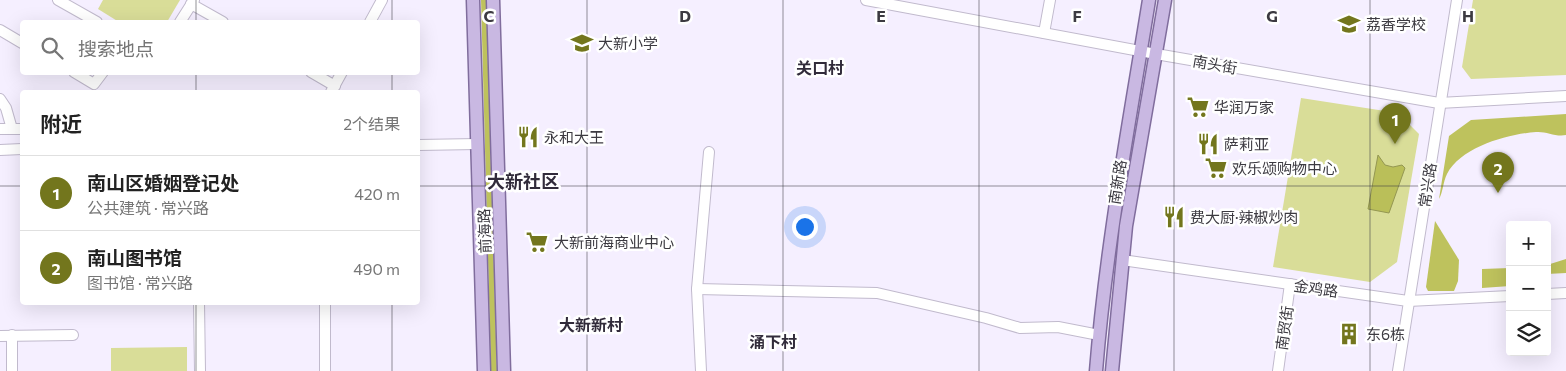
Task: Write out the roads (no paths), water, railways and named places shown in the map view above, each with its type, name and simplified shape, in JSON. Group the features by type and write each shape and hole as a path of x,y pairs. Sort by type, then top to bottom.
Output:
{"main road":[{"name":"前海路","path":"473,0 484,371"},
{"name":"前海路","path":"493,0 504,371"},
{"name":"南新路","path":"1096,371 1113,217 1148,0"},
{"name":"南新路","path":"1112,371 1122,260 1165,0"}],"street":[{"path":"58,0 93,20"},
{"path":"371,20 382,0"},
{"name":"南头街","path":"866,0 1156,54 1440,103 1566,96"},
{"path":"1044,33 1050,0"},
{"name":"常兴路","path":"1398,371 1457,0"},
{"path":"181,20 193,2 220,20"},
{"path":"0,30 20,42"},
{"path":"78,75 93,88 101,75"},
{"path":"315,75 333,89 340,75"},
{"path":"0,99 17,129 0,129"},
{"path":"420,144 478,144"},
{"path":"0,150 20,149"},
{"path":"700,371 697,289 709,152"},
{"name":"金鸡路","path":"1122,260 1408,301 1506,296"},
{"name":"南贸街","path":"1278,371 1290,284"},
{"path":"697,289 877,293 986,318 1020,328 1058,328 1099,335"},
{"path":"1551,294 1566,293"},
{"path":"199,305 200,371"},
{"path":"324,305 325,371"},
{"path":"0,336 73,335"},
{"path":"12,336 12,371"}],"place":[{"name":"荔香学校","path":"1349,24"},
{"name":"大新小学","path":"582,43"},
{"name":"华润万家","path":"1198,107"},
{"name":"永和大王","path":"528,137"},
{"name":"萨莉亚","path":"1208,144"},
{"name":"南山区婚姻登记处","path":"1395,144"},
{"name":"欢乐颂购物中心","path":"1216,168"},
{"name":"南山图书馆","path":"1498,193"},
{"name":"费大厨·辣椒炒肉","path":"1174,217"},
{"name":"大新前海商业中心","path":"537,242"},
{"name":"东6栋","path":"1349,334"}],"district":[{"name":"关口村","path":"820,67"},
{"name":"大新社区","path":"523,181"},
{"name":"大新新村","path":"591,324"},
{"name":"涌下村","path":"773,341"}]}
